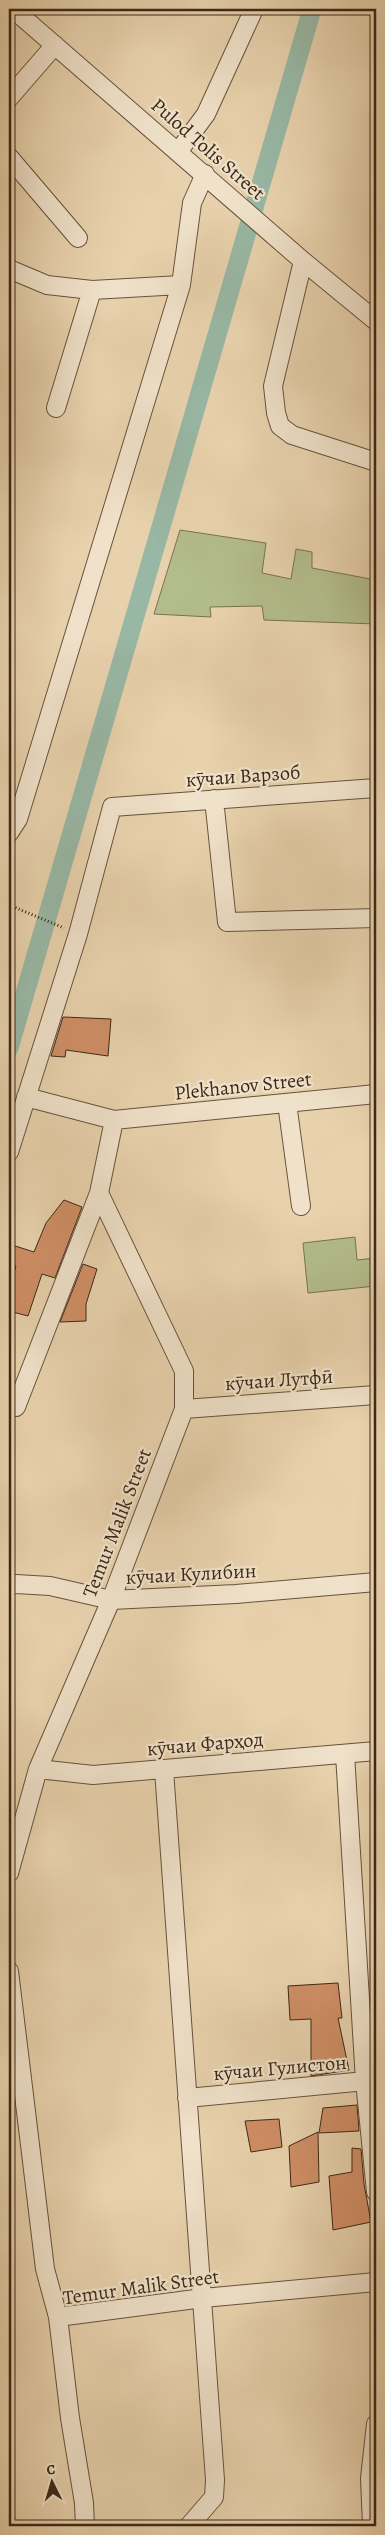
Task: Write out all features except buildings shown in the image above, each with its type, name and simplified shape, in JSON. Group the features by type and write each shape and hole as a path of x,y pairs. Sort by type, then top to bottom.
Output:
{"street":[{"name":"Pulod Tolis Street","path":"13,9 303,261 376,321"},
{"path":"178,152 206,114 254,9"},
{"path":"9,98 54,45"},
{"path":"9,157 78,238"},
{"path":"9,833 18,819 24,801 181,285 192,202 205,174"},
{"path":"303,261 273,386 276,413 280,426 292,435 376,462"},
{"path":"9,269 48,285 92,290 181,285"},
{"path":"56,408 92,290"},
{"name":"кӯчаи Варзоб","path":"78,934 112,807 376,788"},
{"path":"214,799 227,922 376,918"},
{"path":"9,1152 78,934"},
{"name":"Plekhanov Street","path":"114,1120 376,1094"},
{"path":"16,1407 99,1193 114,1120 26,1097"},
{"path":"287,1103 301,1206"},
{"name":"Temur Malik Street","path":"9,1873 38,1769 111,1600 184,1409 184,1371 99,1193"},
{"name":"кӯчаи Лутфӣ","path":"184,1409 376,1395"},
{"name":"кӯчаи Кулибин","path":"9,1586 50,1586 111,1600 236,1594 376,1582"},
{"name":"кӯчаи Фарҳод","path":"38,1769 94,1775 376,1751"},
{"path":"345,1754 371,2081 376,2192"},
{"path":"164,1770 211,2407 214,2498 189,2526"},
{"path":"9,1971 45,2269 58,2317"},
{"name":"кӯчаи Гулистон","path":"187,2098 371,2081"},
{"name":"Temur Malik Street","path":"85,2526 84,2502 70,2418 58,2317 203,2298 376,2282"},
{"path":"372,2526 370,2478 376,2424"}],"path":[{"path":"9,906 78,934"}],"green space":[{"path":"180,530 266,543 262,573 291,579 296,549 312,552 312,568 376,580 376,624 264,620 262,606 210,607 211,617 154,614"},
{"path":"355,1237 357,1260 376,1258 376,1286 308,1293 303,1243"}],"waterway":[{"path":"9,1048 312,9"}]}
